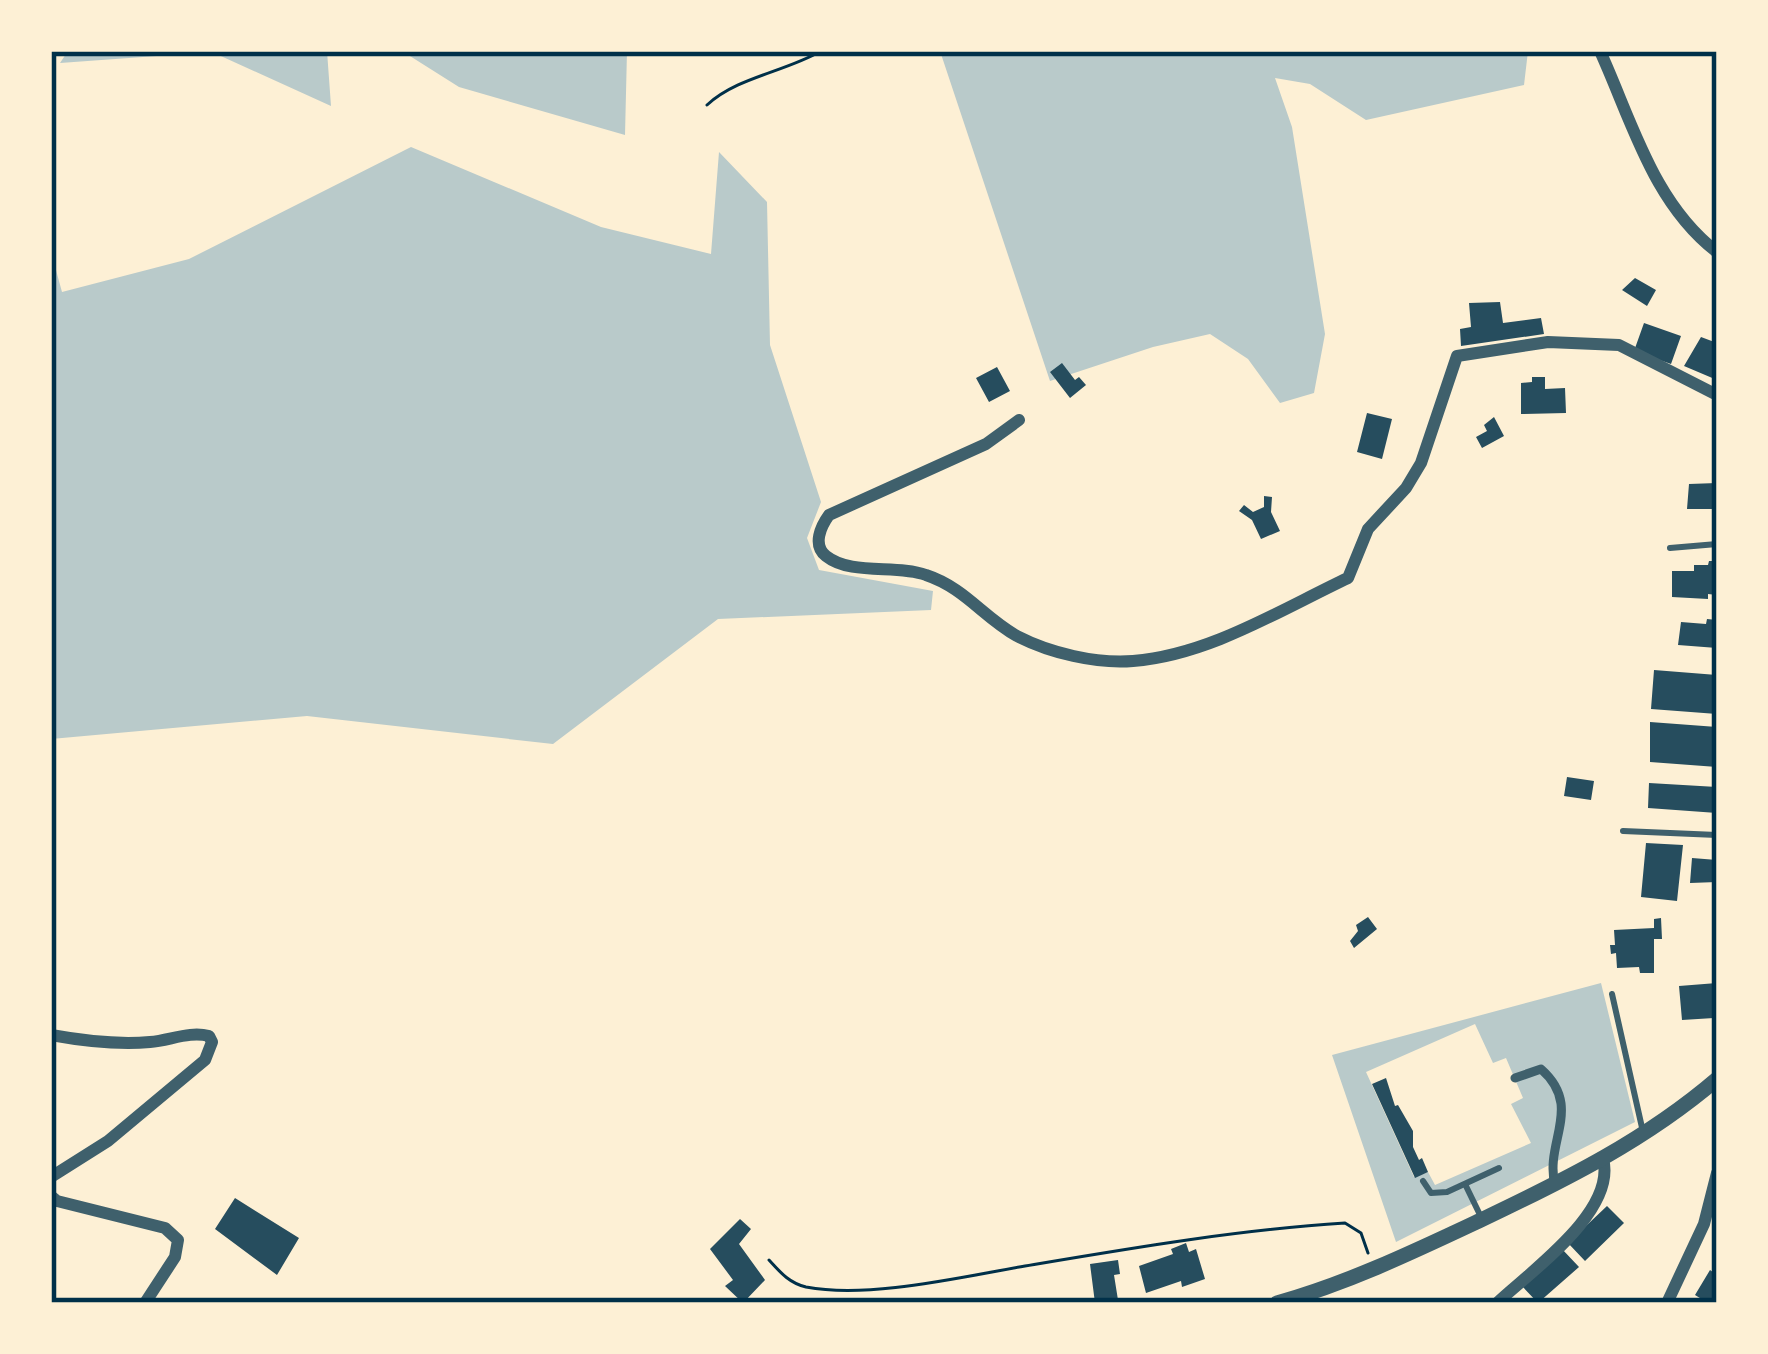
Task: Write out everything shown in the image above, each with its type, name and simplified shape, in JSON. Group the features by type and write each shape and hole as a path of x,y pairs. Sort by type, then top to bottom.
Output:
{"street":[{"path":"1600,51 1641,152 1688,226 1717,252"},
{"path":"1019,420 986,444 829,515 819,529 819,544 825,556 844,563 916,571 948,582 1015,635 1049,649 1128,662 1205,645 1348,578 1368,529 1406,488 1421,463 1456,356 1548,341 1619,345 1717,395"},
{"path":"51,1035 107,1043 150,1042 193,1033 209,1036 212,1042 205,1060 108,1141 51,1177"},
{"path":"1515,1078 1541,1070 1558,1087 1562,1120 1552,1170 1555,1184"},
{"path":"1276,1303 1371,1273 1555,1184 1644,1136 1715,1084"},
{"path":"1496,1303 1587,1217 1606,1180 1603,1159"},
{"path":"1666,1303 1710,1226 1717,1173"},
{"path":"51,1196 173,1233 178,1240 176,1257 145,1303"}],"lane":[{"path":"1670,548 1717,544"},
{"path":"1623,831 1717,835"},
{"path":"1612,994 1644,1136"},
{"path":"1423,1181 1431,1193 1447,1192 1499,1168"},
{"path":"1465,1184 1482,1220"}],"path":[{"path":"707,105 722,91 821,51"},
{"path":"769,1260 783,1276 811,1288 878,1287 931,1283 1222,1233 1345,1223 1366,1241 1371,1273"}],"shaded area":[{"path":"68,51 327,51 331,106 212,52 60,63"},
{"path":"402,51 627,51 625,135 459,87"},
{"path":"940,51 1528,51 1524,85 1366,120 1310,84 1275,78 1292,127 1325,334 1314,393 1280,403 1248,359 1210,334 1050,381"},
{"path":"411,147 601,227 711,254 719,152 767,202 770,345 821,502 807,538 819,570 933,591 931,610 718,619 553,744 307,716 51,739 51,252 62,292 189,259"},
{"path":"1601,983 1635,1122 1396,1242 1332,1055","holes":["1475,1024 1493,1063 1506,1058 1523,1098 1511,1104 1531,1143 1435,1185 1428,1172 1414,1177 1366,1072"]}],"building":[{"path":"1635,278 1656,290 1647,306 1622,290"},
{"path":"1500,302 1503,323 1541,318 1544,334 1461,346 1460,329 1471,327 1469,303"},
{"path":"1644,323 1681,336 1671,364 1634,351"},
{"path":"1701,337 1717,343 1717,380 1684,366"},
{"path":"1062,363 1075,380 1079,377 1086,385 1070,398 1050,372"},
{"path":"997,367 1010,391 989,402 976,378"},
{"path":"1532,377 1545,377 1545,389 1565,388 1566,413 1521,414 1521,383 1532,382"},
{"path":"1367,413 1392,419 1382,459 1357,452"},
{"path":"1494,417 1504,436 1482,448 1476,437 1487,431 1484,425"},
{"path":"1717,483 1717,509 1687,509 1689,484"},
{"path":"1264,496 1272,497 1271,512 1280,531 1261,539 1252,520 1239,511 1244,505 1253,512 1264,507"},
{"path":"1717,561 1717,595 1672,597 1672,571 1694,571 1694,565 1708,565"},
{"path":"1707,619 1717,620 1717,648 1678,645 1681,622 1706,624"},
{"path":"1654,670 1717,675 1717,714 1651,709"},
{"path":"1650,722 1717,727 1717,767 1650,762"},
{"path":"1567,777 1594,781 1591,800 1564,796"},
{"path":"1649,783 1717,787 1717,813 1648,808"},
{"path":"1646,843 1683,845 1677,901 1641,897"},
{"path":"1692,858 1717,860 1717,882 1690,883"},
{"path":"1368,917 1377,929 1354,948 1350,941 1358,931 1356,925"},
{"path":"1661,918 1662,939 1654,939 1654,973 1640,973 1639,967 1617,968 1610,945 1615,945 1614,930 1654,928 1654,919"},
{"path":"1717,983 1714,1018 1682,1020 1679,986"},
{"path":"1386,1078 1428,1172 1415,1178 1372,1084"},
{"path":"235,1198 299,1238 277,1275 215,1229"},
{"path":"1607,1206 1624,1223 1585,1261 1568,1243"},
{"path":"740,1219 751,1229 739,1244 765,1280 743,1303 725,1286 733,1280 710,1249"},
{"path":"1186,1243 1189,1252 1196,1249 1205,1279 1146,1293 1139,1266 1173,1254 1171,1249"},
{"path":"1562,1249 1579,1267 1538,1303 1522,1286"},
{"path":"1118,1260 1120,1274 1114,1275 1118,1300 1095,1303 1090,1264"},
{"path":"1710,1270 1717,1275 1717,1303 1695,1295"}]}
